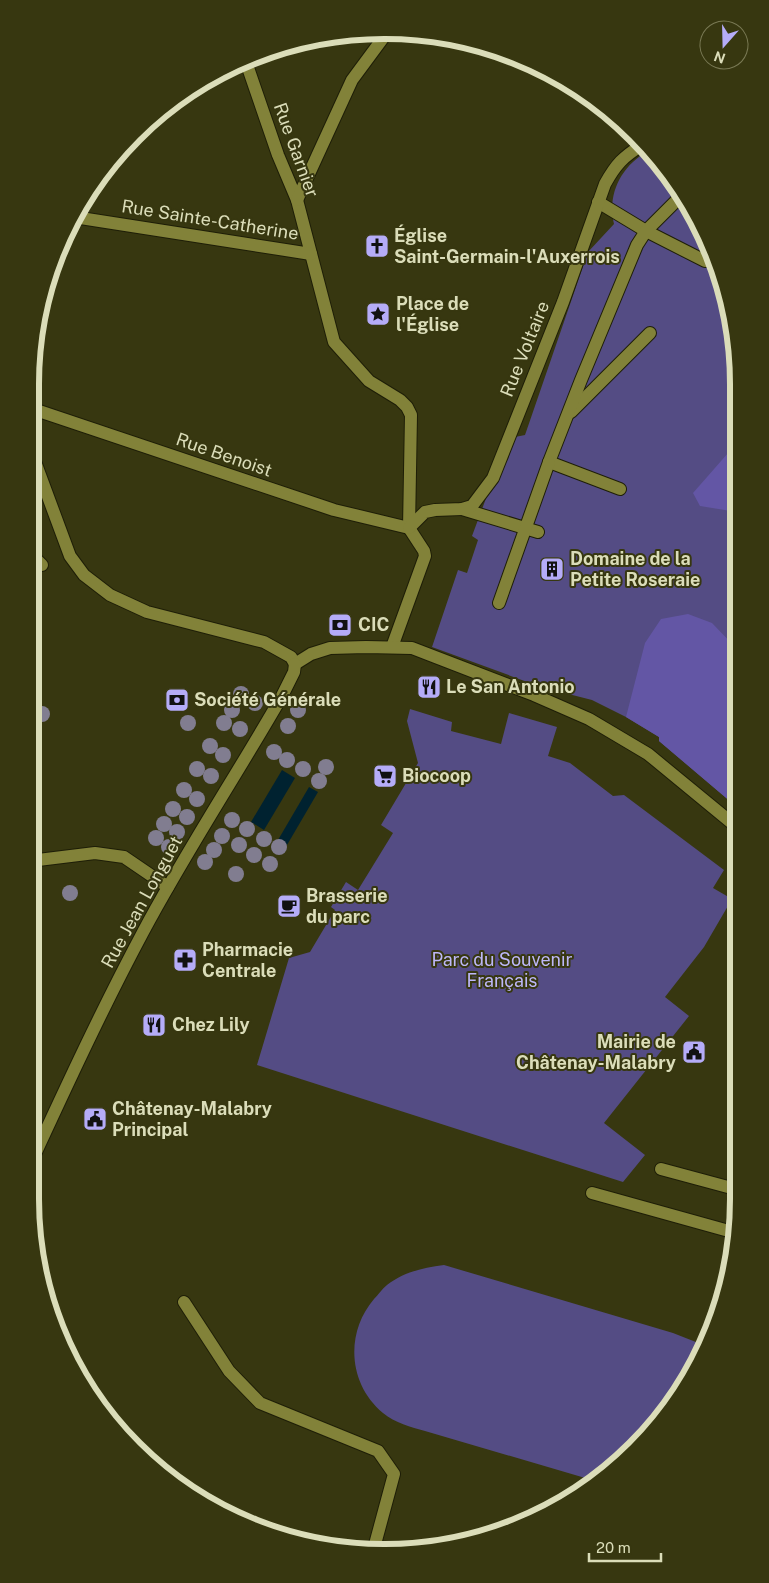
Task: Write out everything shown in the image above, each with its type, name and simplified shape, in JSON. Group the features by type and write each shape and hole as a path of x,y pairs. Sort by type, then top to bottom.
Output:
{"street":[{"path":"297,200 352,80 382,39"},
{"name":"Rue Garnier","path":"248,67 278,155 297,200 334,342 369,381 400,400 411,414 409,528"},
{"name":"Rue Voltaire","path":"462,509 472,506 493,478 563,302 605,184 615,166 636,148"},
{"path":"498,602 580,380 637,245 646,230 677,200"},
{"path":"598,202 646,230 706,261"},
{"name":"Rue Sainte-Catherine","path":"82,218 311,254"},
{"path":"568,416 650,333"},
{"name":"Rue Benoist","path":"39,411 334,510 409,528"},
{"path":"549,462 620,489"},
{"path":"39,472 70,556 84,575 110,595 147,612 264,642 291,657 295,664 311,654 330,648 412,648 534,695 589,719 648,754 730,821"},
{"path":"392,648 425,556 424,550 409,528 425,512 462,509 538,532"},
{"path":"39,562 42,565"},
{"name":"Rue Jean Longuet","path":"39,1146 142,934 282,696 294,672 295,664"},
{"path":"39,860 94,853 124,857 168,887"},
{"path":"662,1169 730,1188"},
{"path":"592,1192 729,1231"},
{"path":"184,1302 229,1370 260,1403 378,1451 394,1474 375,1544"}],"green space":[{"path":"642,155 659,174 672,192 695,232 712,273 724,317 730,362 730,801 659,741 659,737 626,717 592,700 541,687 432,647 458,570 467,573 478,540 472,536 488,493 508,459 515,437 525,435 588,252 614,224 613,202 618,182"},
{"name":"Parc du Souvenir Français","path":"410,709 452,722 451,731 501,744 509,713 557,727 548,756 570,763 613,796 624,795 724,870 713,888 730,898 730,902 704,947 665,997 689,1016 604,1123 645,1155 623,1182 257,1065 289,958 310,952 335,910 331,907 346,882 358,890 393,833 381,825 418,763 407,721"},
{"path":"444,1265 673,1333 699,1343 672,1391 659,1409 629,1443 587,1479 414,1428 398,1422 383,1413 371,1401 357,1373 354,1358 358,1327 365,1312 385,1287 407,1274 421,1269"}],"shaded area":[{"path":"730,451 730,511 700,506 693,493"},
{"path":"688,614 712,623 730,642 730,801 659,741 659,737 626,717 645,643 661,619"}],"water":[{"path":"282,770 295,778 264,830 251,822"},
{"path":"309,787 318,792 287,845 278,840"}],"place":[{"name":"Église Saint-Germain-l'Auxerrois","path":"377,246"},
{"name":"Place de l'Église","path":"378,314"},
{"name":"Domaine de la Petite Roseraie","path":"552,569"},
{"name":"CIC","path":"340,625"},
{"name":"Le San Antonio","path":"429,687"},
{"name":"Société Générale","path":"177,700"},
{"name":"Biocoop","path":"385,776"},
{"name":"Brasserie du parc","path":"289,906"},
{"name":"Pharmacie Centrale","path":"185,960"},
{"name":"Chez Lily","path":"154,1025"},
{"name":"Mairie de Châtenay-Malabry","path":"694,1052"},
{"name":"Châtenay-Malabry Principal","path":"95,1119"}]}
